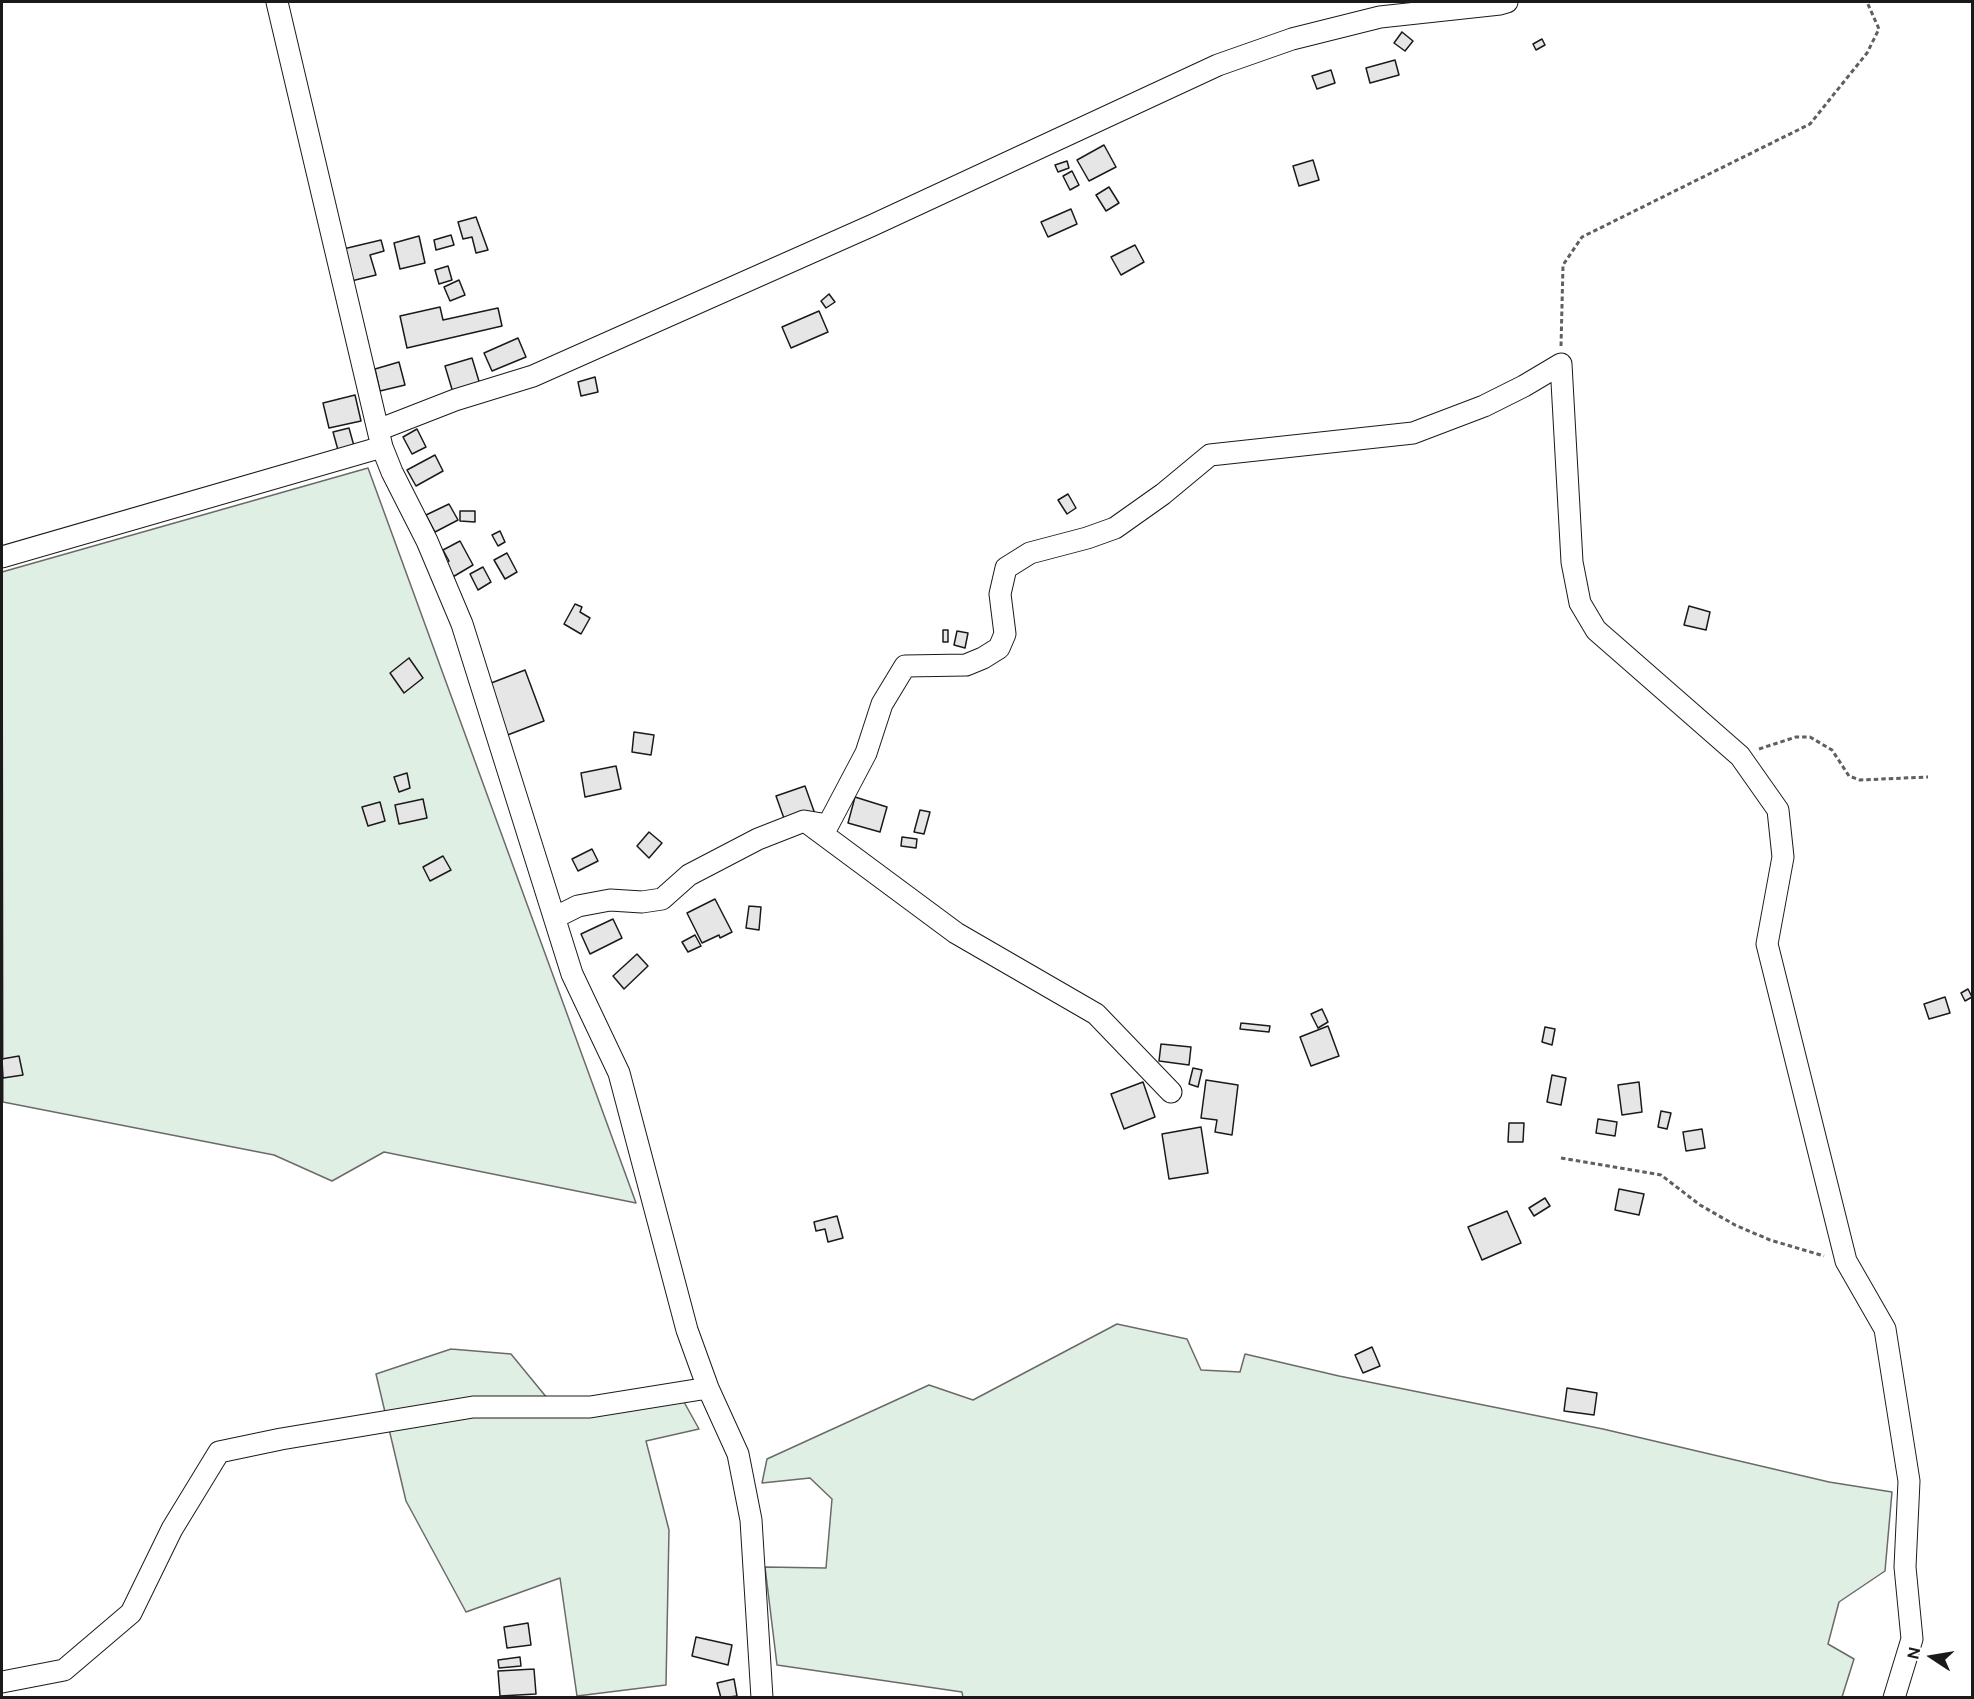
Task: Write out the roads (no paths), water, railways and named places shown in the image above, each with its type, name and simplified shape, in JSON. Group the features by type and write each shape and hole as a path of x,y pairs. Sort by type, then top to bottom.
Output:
{"street":[{"path":"277,2 380,439 392,472 428,541 462,624 556,917 572,974 619,1073 687,1330 708,1388 738,1454 751,1520 762,1698"},
{"path":"2,557 380,439 455,400 533,376 883,220 1218,65 1292,39 1380,16 1507,2"},
{"path":"556,917 578,906 610,900 642,902 662,899 689,875 758,839 804,821 828,825 866,753 890,687 904,666 966,665 999,648 1005,634 1000,594 1006,568 1030,553 1115,528 1163,494 1210,455 1413,433 1484,406 1561,364 1561,403 1572,562 1580,603 1596,630 1740,756 1778,810 1783,857 1767,944 1846,1261 1885,1329 1909,1481 1905,1567 1912,1639 1894,1698"},
{"path":"1524,386 1546,393 1561,403"},
{"path":"804,821 956,933 1096,1014 1171,1092"},
{"path":"2,1682 64,1670 131,1613 172,1529 219,1452 281,1438 473,1407 590,1407 708,1388"}]}
